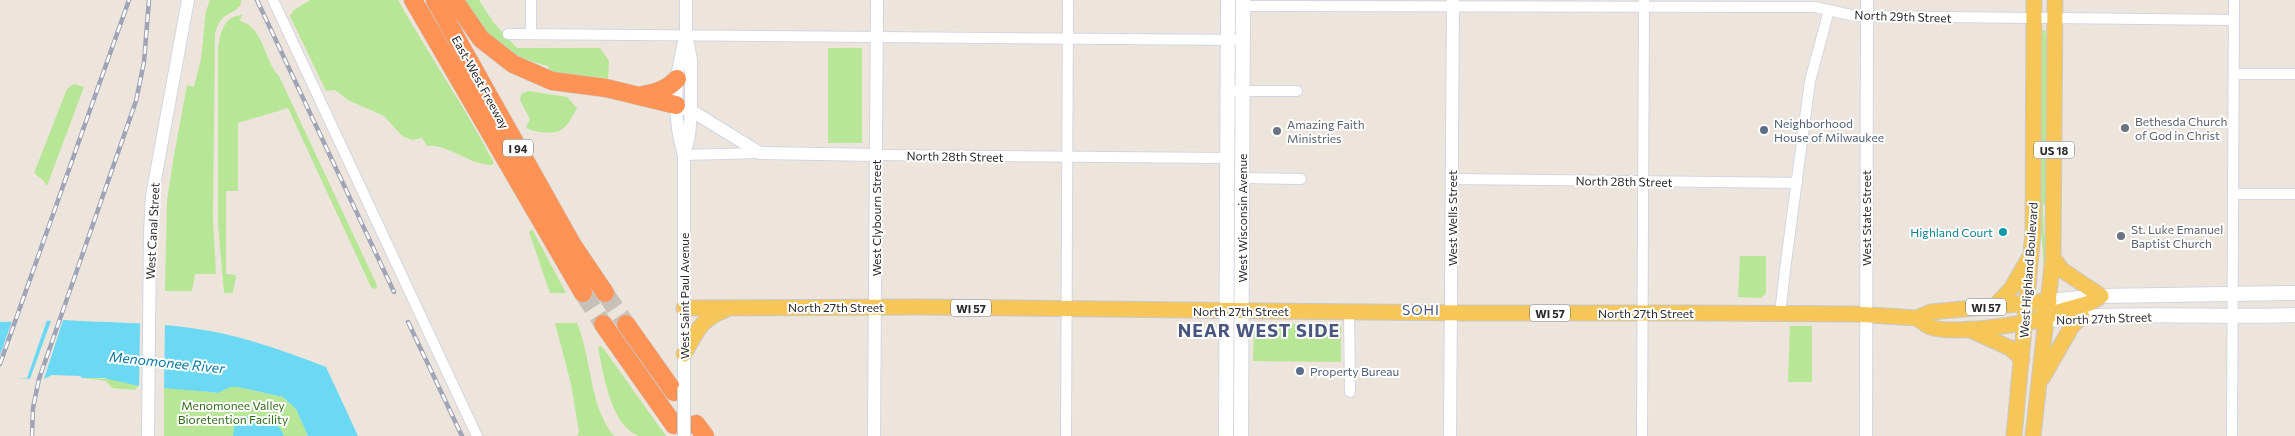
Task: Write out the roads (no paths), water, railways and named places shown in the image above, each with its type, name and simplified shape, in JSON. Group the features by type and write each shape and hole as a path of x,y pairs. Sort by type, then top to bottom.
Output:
{"highway":[{"name":"East-West Freeway","path":"413,0 583,293"},
{"name":"East-West Freeway","path":"435,0 572,244 605,293"},
{"path":"454,0 482,39 513,64 552,81 641,95 684,108"},
{"path":"641,95 661,91 677,79"},
{"path":"603,324 690,430"},
{"path":"626,324 679,390"}],"main road":[{"name":"West Wisconsin Avenue","path":"1226,436 1228,0"},
{"name":"West Highland Boulevard","path":"2034,0 2032,252 2037,312"},
{"name":"West Highland Boulevard","path":"2022,359 2053,257 2055,0"},
{"name":"West Wisconsin Avenue","path":"1241,436 1243,3"},
{"path":"1227,158 1234,167 1235,183 1242,193"},
{"path":"2033,232 2040,259 2037,312 2090,304 2101,296 2062,270 2053,257"},
{"path":"1995,306 2011,289 2032,252"},
{"name":"North 27th Street","path":"2101,296 2295,294"},
{"name":"North 27th Street","path":"684,308 875,307 1451,313 1642,312 1917,318 1931,312 1995,306 2082,317 2110,315 2234,317 2295,315"},
{"path":"684,354 704,321 728,308"},
{"name":"North 27th Street","path":"1917,318 1930,327 1966,329 2037,312"},
{"name":"US 18","path":"2034,436 2039,386 2037,312"},
{"path":"2039,386 2072,326 2082,317"},
{"name":"WI 57","path":"1966,329 2010,348 2022,359"},
{"name":"US 18","path":"2014,436 2022,359"}],"street":[{"name":"West Canal Street","path":"148,436 152,196 188,0"},
{"path":"273,0 477,436"},
{"path":"531,0 531,34"},
{"name":"West Saint Paul Avenue","path":"686,0 686,34 691,60 678,137 684,155 684,354 679,390 690,430"},
{"name":"West Clybourn Street","path":"874,436 876,0"},
{"path":"1066,436 1068,0"},
{"name":"West State Street","path":"1866,436 1867,0"},
{"path":"2232,436 2234,0"},
{"name":"North 29th Street","path":"1243,3 1644,3 1815,7 1855,16 2234,20"},
{"name":"West Wells Street","path":"1450,436 1453,3"},
{"path":"1642,436 1644,3"},
{"path":"1780,314 1810,81 1829,10"},
{"path":"508,34 1242,40"},
{"name":"West Saint Paul Avenue","path":"684,108 677,79 686,34"},
{"path":"2234,74 2295,74"},
{"path":"1228,91 1297,91"},
{"path":"684,108 760,153"},
{"name":"North 28th Street","path":"684,155 760,153 876,156 1227,158"},
{"path":"1242,178 1301,179"},
{"name":"North 28th Street","path":"1452,179 1797,182"},
{"path":"2233,194 2295,194"},
{"path":"1349,312 1350,392"}],"water":[{"name":"Menomonee River","path":"66,320 176,326 225,334 260,343 326,367 358,436 308,436 296,409 283,397 238,387 230,387 218,393 139,386 104,378 82,378 80,376 52,375 44,379 0,378 0,322"},
{"path":"253,416 276,423 284,436 233,436 235,422 240,418"}],"tunnel":[{"path":"583,293 603,324"},
{"path":"605,293 626,324"}],"railway":[{"path":"0,364 129,0"},
{"path":"32,436 33,408 39,379 136,101 144,62 149,0"},
{"path":"257,0 394,292"},
{"path":"408,322 462,436"}],"place":[{"name":"Bethesda Church of God in Christ","path":"2125,128"},
{"name":"Neighborhood House of Milwaukee","path":"1764,130"},
{"name":"Amazing Faith Ministries","path":"1277,131"},
{"name":"Highland Court","path":"2003,232"},
{"name":"St. Luke Emanuel Baptist Church","path":"2121,236"},
{"name":"Property Bureau","path":"1300,371"}],"district":[{"name":"SOHI","path":"1421,309"},
{"name":"NEAR WEST SIDE","path":"1259,330"}],"park label":[{"name":"Menomonee Valley Bioretention Facility","path":"233,412"}]}
